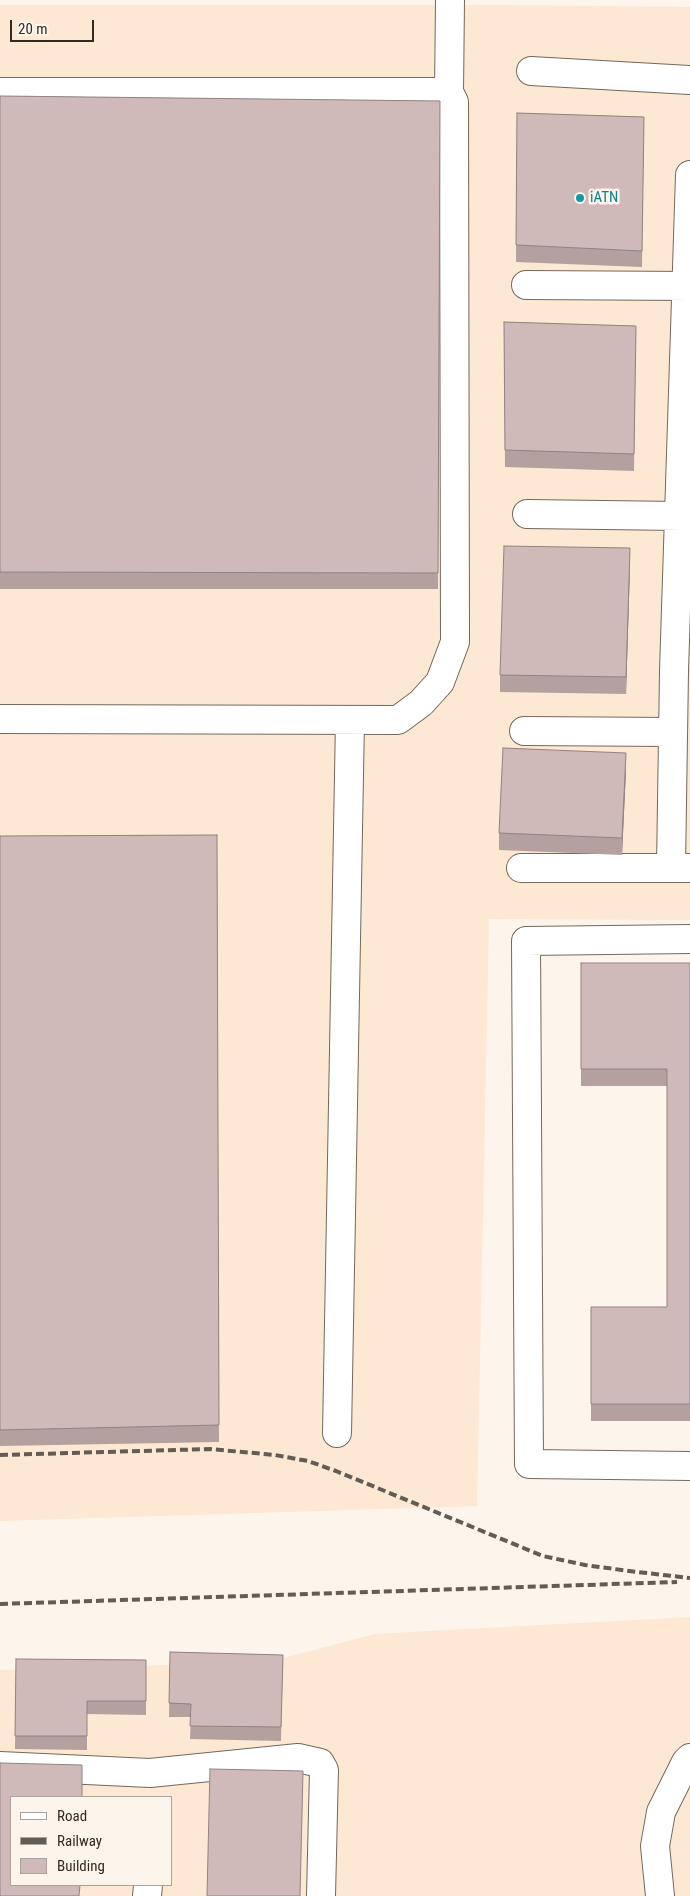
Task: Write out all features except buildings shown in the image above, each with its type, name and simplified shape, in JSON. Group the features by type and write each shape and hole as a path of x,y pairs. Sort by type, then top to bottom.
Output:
{"street":[{"path":"0,719 398,720 421,703 440,682 455,642 454,102 449,92 450,0"},
{"path":"532,71 690,80"},
{"path":"0,92 449,92"},
{"path":"521,868 680,868 673,732 682,671 679,516 688,286 690,174"},
{"path":"526,285 688,286"},
{"path":"527,514 679,516"},
{"path":"337,1433 350,720"},
{"path":"524,730 673,732"},
{"path":"690,939 526,941 529,1464 690,1466"},
{"path":"0,1766 150,1785 298,1758 320,1763 324,1770 321,1896"},
{"path":"660,1896 655,1846 661,1812 686,1762 690,1758"}],"shaded area":[{"path":"0,5 690,7 690,920 489,919 477,1506 0,1521"},
{"path":"690,1617 690,1896 0,1896 0,1670 268,1662 375,1634"}],"railway":[{"path":"0,1455 210,1449 275,1455 308,1461 336,1471 543,1556 585,1565 690,1578"},
{"path":"0,1604 677,1582"}],"place":[{"name":"iATN","path":"580,198"}]}
